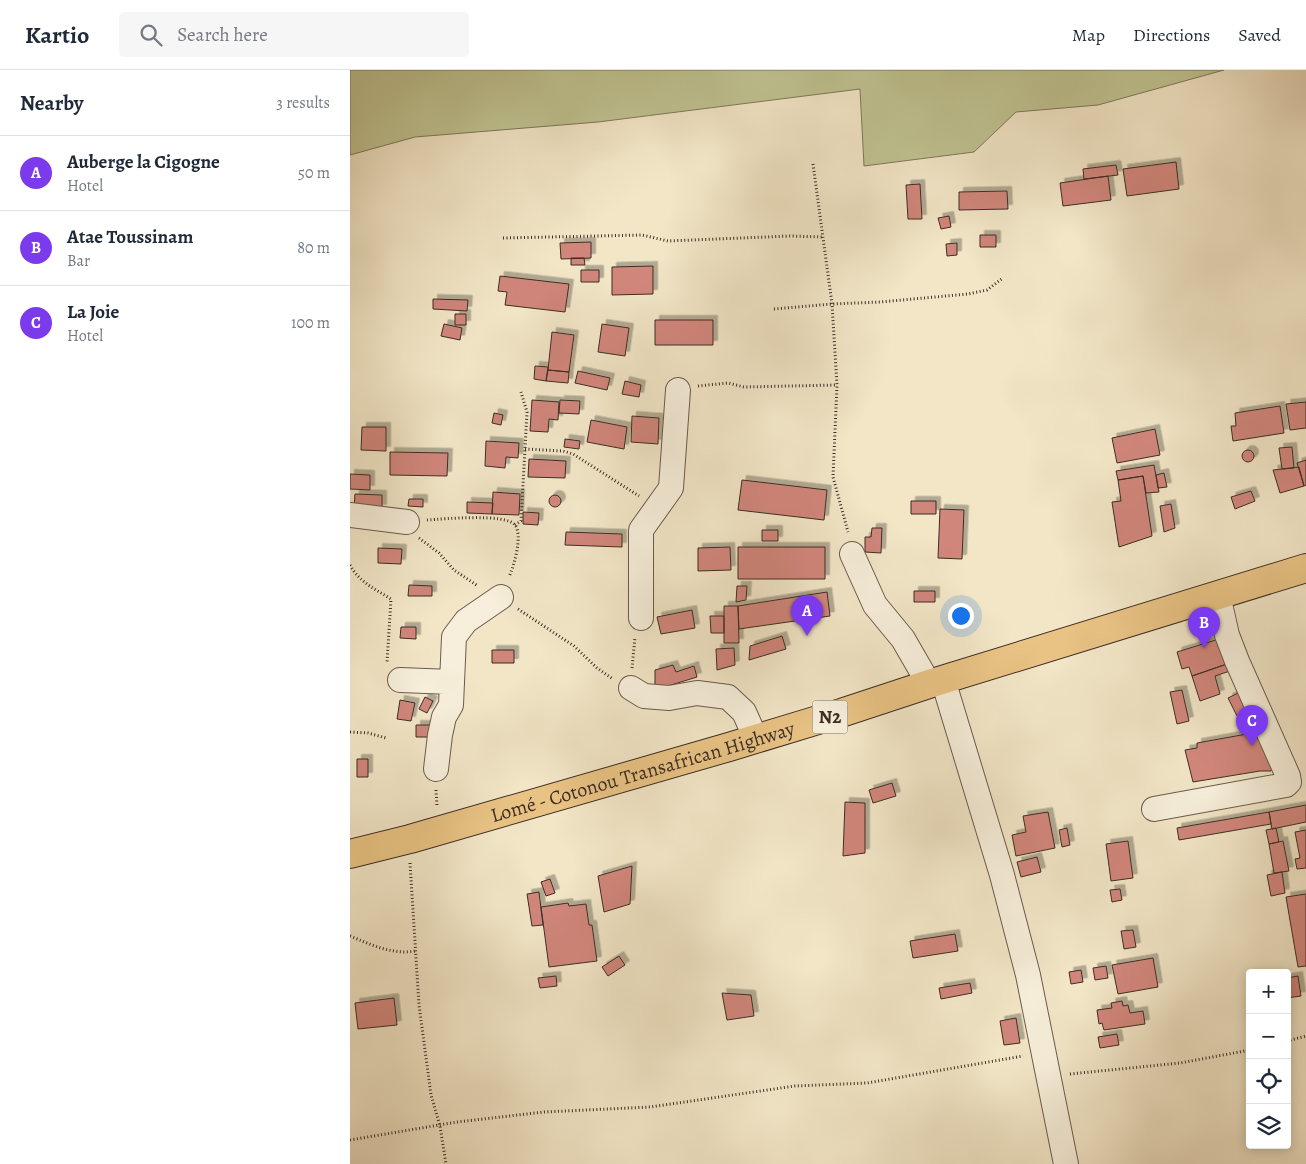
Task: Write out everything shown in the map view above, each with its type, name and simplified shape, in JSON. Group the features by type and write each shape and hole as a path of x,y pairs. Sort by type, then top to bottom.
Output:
{"highway":[{"name":"Lomé - Cotonou Transafrican Highway","path":"350,854 410,839 756,739 1306,568"}],"street":[{"path":"642,618 641,530 671,488 678,390"},
{"path":"350,515 407,522"},
{"path":"852,554 876,605 936,682 1002,875 1028,974 1047,1077 1066,1164"},
{"path":"1154,809 1243,794 1286,785 1289,782 1227,635 1218,596"},
{"path":"436,769 444,717 451,704 454,637 466,621 501,597"},
{"path":"400,680 452,682"},
{"path":"631,688 644,696 669,698 697,693 728,697 744,712 756,739"}],"path":[{"path":"813,164 832,304 837,385 833,477 843,510 852,554"},
{"path":"503,238 642,236 668,241 790,236 823,237"},
{"path":"774,309 968,294 988,290 1003,278"},
{"path":"678,390 684,387 728,384 744,387 837,385"},
{"path":"515,525 521,521 527,412 521,392"},
{"path":"525,449 563,451 573,454 657,508"},
{"path":"501,597 514,566 518,533 515,525 508,520 498,518 407,522 410,531 439,553 454,570 479,587 501,597 574,646 597,668 618,683 631,688 635,635 642,618"},
{"path":"350,565 365,583 391,599 387,666 400,680"},
{"path":"350,732 368,733 386,738"},
{"path":"436,769 437,831"},
{"path":"410,839 411,895 419,1005 431,1095 440,1126 446,1164"},
{"path":"350,936 390,951 416,951"},
{"path":"1291,1040 1306,1036"},
{"path":"1047,1077 1180,1063 1246,1051"},
{"path":"350,1140 457,1122 544,1112 650,1107 795,1086 868,1083 1043,1053"}],"green space":[{"path":"350,70 1224,70 1098,105 1016,112 974,152 864,166 860,89 598,122 415,137 350,155"}],"building":[{"path":"1176,162 1179,189 1127,196 1123,169"},
{"path":"1116,165 1118,175 1084,179 1083,169"},
{"path":"1108,176 1111,200 1063,206 1060,183"},
{"path":"920,184 922,219 908,219 906,185"},
{"path":"1007,191 1008,209 959,210 959,192"},
{"path":"949,216 951,227 941,229 938,218"},
{"path":"980,235 996,235 996,247 980,247"},
{"path":"591,242 591,258 561,259 560,243"},
{"path":"957,243 957,255 947,256 946,244"},
{"path":"571,258 584,258 585,265 571,265"},
{"path":"653,266 653,294 612,295 612,267"},
{"path":"581,270 599,270 599,282 581,282"},
{"path":"500,276 569,284 565,312 505,305 507,292 498,291"},
{"path":"433,299 468,300 467,311 433,309"},
{"path":"455,314 466,314 466,325 455,325"},
{"path":"655,320 713,320 713,345 655,345"},
{"path":"444,324 462,328 460,340 441,336"},
{"path":"602,324 629,328 625,356 598,352"},
{"path":"552,332 574,335 569,372 548,370"},
{"path":"535,366 548,367 546,381 534,379"},
{"path":"548,370 569,372 568,383 546,381"},
{"path":"578,371 610,378 607,390 575,383"},
{"path":"625,381 641,385 639,397 622,394"},
{"path":"532,400 559,402 558,420 549,419 548,432 530,431"},
{"path":"560,400 580,401 579,414 559,413"},
{"path":"1306,402 1306,428 1290,430 1286,404"},
{"path":"1280,406 1284,433 1233,441 1231,426 1236,426 1235,413"},
{"path":"494,413 503,415 501,425 492,423"},
{"path":"632,416 659,418 658,444 631,442"},
{"path":"591,420 627,427 624,449 587,442"},
{"path":"362,427 386,427 386,451 361,450"},
{"path":"1155,429 1160,455 1117,463 1112,438"},
{"path":"565,439 580,441 579,449 564,447"},
{"path":"486,441 519,443 518,458 506,457 505,468 485,466"},
{"path":"1292,447 1294,468 1282,469 1279,448"},
{"path":"1246,450 1250,450 1254,456 1250,462 1246,462 1242,458 1242,454"},
{"path":"390,452 448,453 447,476 390,475"},
{"path":"529,459 566,461 565,478 528,477"},
{"path":"1306,460 1306,485 1304,486 1297,463"},
{"path":"1154,465 1159,492 1146,493 1143,476 1118,480 1116,471"},
{"path":"1299,467 1304,486 1280,493 1273,470"},
{"path":"1164,473 1167,487 1158,488 1156,475"},
{"path":"350,474 370,475 370,490 350,489"},
{"path":"1143,476 1152,536 1119,547 1112,502 1121,501 1118,480"},
{"path":"742,480 827,490 824,520 738,510"},
{"path":"1251,491 1255,501 1235,509 1231,497"},
{"path":"493,492 520,494 519,515 492,514"},
{"path":"355,494 382,495 382,509 354,508"},
{"path":"553,495 557,495 561,501 557,507 553,507 549,503 549,499"},
{"path":"409,499 423,499 423,507 408,506"},
{"path":"911,501 936,501 936,514 911,514"},
{"path":"467,502 493,503 492,514 467,513"},
{"path":"1171,504 1175,528 1164,532 1160,506"},
{"path":"940,509 964,510 962,559 938,558"},
{"path":"523,512 539,513 538,525 523,524"},
{"path":"872,528 882,528 881,553 865,552 865,537 871,537"},
{"path":"762,530 778,530 778,541 762,541"},
{"path":"566,532 622,534 622,547 565,545"},
{"path":"730,547 731,570 698,571 698,548"},
{"path":"738,547 825,547 825,579 738,579"},
{"path":"378,548 402,549 401,564 378,563"},
{"path":"409,585 432,586 432,596 408,596"},
{"path":"737,586 747,586 746,600 736,602"},
{"path":"914,591 935,591 935,602 914,602"},
{"path":"827,592 830,616 739,629 738,606"},
{"path":"724,606 738,606 739,643 724,643"},
{"path":"692,610 695,628 661,634 657,617"},
{"path":"710,616 724,616 724,633 711,633"},
{"path":"401,627 416,627 416,639 400,638"},
{"path":"782,636 786,649 749,660 750,646"},
{"path":"1219,639 1227,664 1192,676 1189,667 1182,669 1177,652"},
{"path":"734,648 735,665 717,670 716,649"},
{"path":"492,650 514,650 514,663 492,663"},
{"path":"1227,664 1230,671 1215,676 1220,694 1200,701 1192,676"},
{"path":"673,665 676,672 694,666 697,677 655,690 655,670"},
{"path":"1182,690 1189,721 1177,724 1170,692"},
{"path":"1240,692 1249,711 1237,716 1228,698"},
{"path":"425,697 433,701 427,713 419,709"},
{"path":"400,700 415,703 411,721 397,719"},
{"path":"416,725 432,725 432,737 416,737"},
{"path":"1258,732 1272,768 1271,771 1260,771 1193,782 1185,750 1197,748 1197,743"},
{"path":"357,759 368,759 368,777 357,777"},
{"path":"892,783 896,796 873,803 869,790"},
{"path":"845,802 865,803 865,853 843,856"},
{"path":"1306,805 1306,822 1272,829 1269,812"},
{"path":"1048,812 1055,848 1016,856 1012,835 1026,832 1023,816"},
{"path":"1269,812 1271,824 1179,840 1177,828"},
{"path":"1067,828 1070,845 1062,847 1059,830"},
{"path":"1276,828 1279,842 1269,844 1266,830"},
{"path":"1306,830 1306,868 1297,869 1295,859 1300,858 1295,832"},
{"path":"1128,841 1133,878 1111,881 1106,844"},
{"path":"1283,841 1289,871 1274,873 1269,844"},
{"path":"1037,857 1041,872 1021,877 1017,862"},
{"path":"632,866 630,904 604,912 598,876"},
{"path":"1282,872 1285,893 1271,896 1267,875"},
{"path":"550,879 555,893 546,896 541,882"},
{"path":"1120,889 1122,900 1112,902 1110,890"},
{"path":"539,892 543,925 532,926 527,894"},
{"path":"1306,894 1306,966 1298,967 1286,897"},
{"path":"568,903 569,906 586,904 589,925 592,925 597,961 549,967 541,907"},
{"path":"1133,930 1136,947 1124,949 1121,931"},
{"path":"955,934 958,951 913,958 910,941"},
{"path":"619,956 625,965 608,976 602,967"},
{"path":"1153,958 1158,987 1118,994 1112,965"},
{"path":"1106,966 1108,978 1095,980 1093,968"},
{"path":"1081,970 1083,982 1071,984 1069,972"},
{"path":"556,976 557,986 540,988 538,978"},
{"path":"1298,976 1301,996 1291,997 1291,977"},
{"path":"970,983 972,993 941,999 939,988"},
{"path":"722,993 751,995 754,1016 727,1020"},
{"path":"394,998 397,1025 358,1029 355,1003"},
{"path":"1122,1001 1123,1006 1128,1005 1130,1013 1143,1011 1145,1024 1104,1030 1102,1023 1099,1024 1097,1010 1112,1008 1111,1003"},
{"path":"1016,1018 1020,1043 1004,1045 1000,1021"},
{"path":"1117,1034 1119,1045 1100,1048 1098,1037"}],"place":[{"name":"Auberge la Cigogne","path":"807,636"},
{"name":"Atae Toussinam","path":"1204,648"},
{"name":"La Joie","path":"1252,746"}]}
